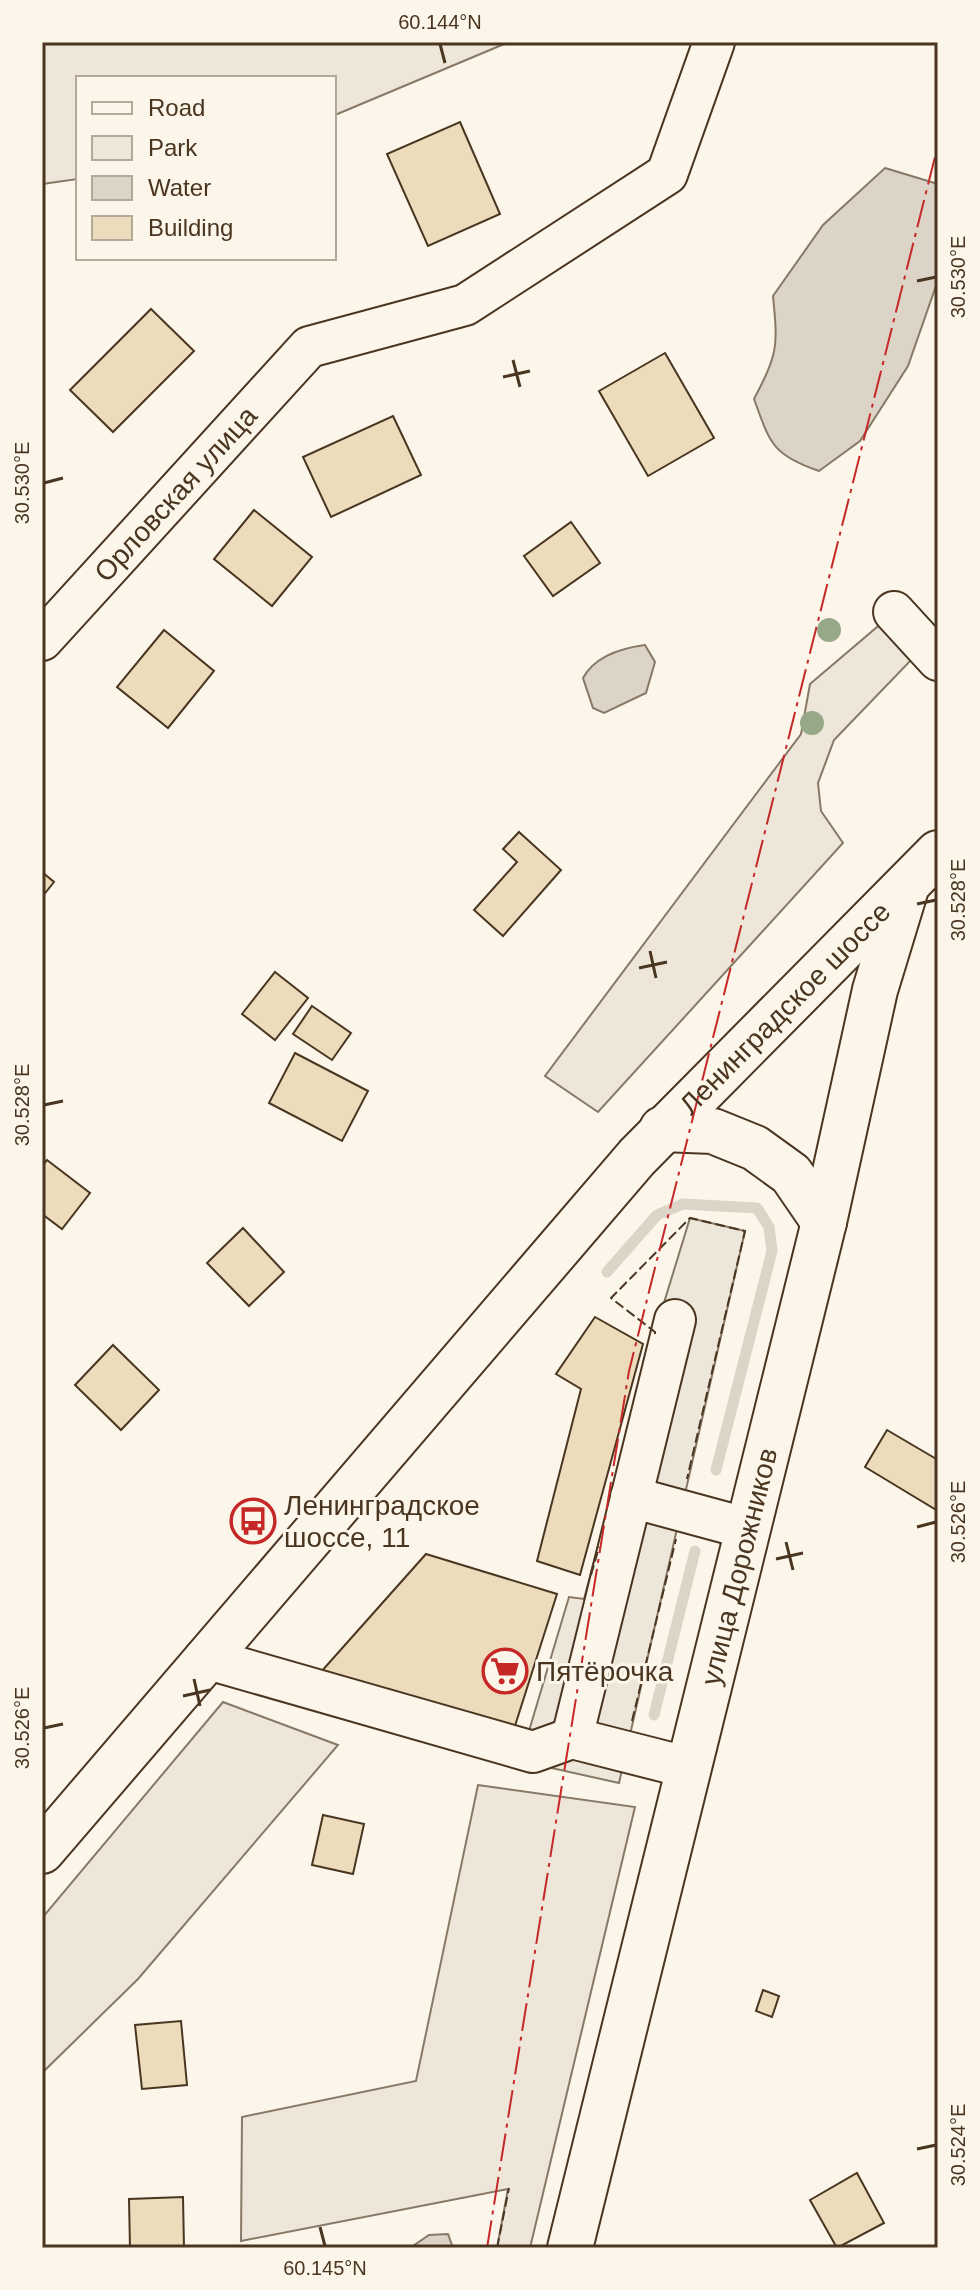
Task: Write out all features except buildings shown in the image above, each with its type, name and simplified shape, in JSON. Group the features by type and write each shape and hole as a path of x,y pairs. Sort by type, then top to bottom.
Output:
{"main road":[{"name":"Ленинградское шоссе","path":"42,1851 662,1129 938,853"},
{"name":"улица Дорожников","path":"570,2248 824,1222 875,990 907,885"},
{"path":"662,1129 713,1131 755,1148 791,1174 824,1222"}],"street":[{"name":"Орловская улица","path":"42,640 309,347 465,305 667,174 714,42"},
{"path":"894,612 938,660"},
{"path":"572,1738 675,1320"},
{"path":"631,1497 749,1529"},
{"path":"205,1658 533,1752 572,1738 690,1768"}],"green space":[{"path":"42,42 509,42 336,115 336,76 76,76 76,179 42,184"},
{"path":"883,622 914,657 834,740 818,783 821,811 843,843 598,1112 545,1076 801,734 810,684"},
{"path":"223,1702 338,1745 138,1979 42,2073 42,1918"},
{"path":"478,1785 635,1807 530,2248 497,2248 508,2189 241,2241 242,2117 416,2081"}],"shaded area":[{"path":"690,1218 745,1231 619,1783 520,1761 569,1597 584,1599 655,1332"}],"water":[{"path":"885,168 938,184 938,280 908,366 860,441 819,471 791,459 775,446 754,399 772,360 776,327 773,296 823,225"},
{"path":"645,645 655,662 646,693 604,713 593,708 583,678 588,670 610,654"},
{"path":"448,2234 453,2248 410,2248 429,2235"}],"waterway":[{"path":"607,1272 657,1215 683,1204 757,1208 769,1227 772,1251 716,1470"},
{"path":"654,1715 695,1551"}],"fence":[{"path":"655,1334 611,1298 690,1218 745,1231 687,1479"},
{"path":"632,1721 676,1539"},
{"path":"591,1575 599,1547"},
{"path":"497,2248 509,2188"}],"power":[{"path":"487,2248 629,1371 938,145"}],"place":[{"name":"Ленинградское шоссе, 11","path":"253,1521"},
{"name":"Пятёрочка","path":"505,1671"}]}
